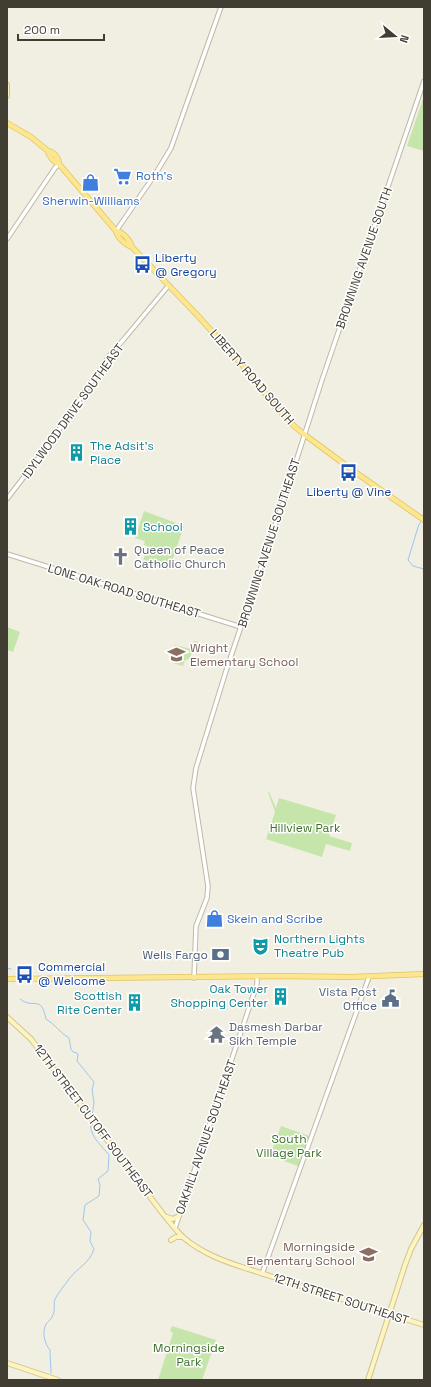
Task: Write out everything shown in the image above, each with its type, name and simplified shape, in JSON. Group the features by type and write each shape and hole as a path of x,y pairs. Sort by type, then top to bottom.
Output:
{"main road":[{"path":"7,85 7,96"},
{"name":"LIBERTY ROAD SOUTH","path":"7,123 31,137 48,151 48,155 55,163 59,164 116,230 117,235 128,246 132,247 169,285 237,359 277,408 305,435 424,520"},
{"path":"7,978 194,978 424,974"},
{"name":"12TH STREET CUTOFF SOUTHEAST","path":"7,1017 22,1029 31,1039 175,1228"},
{"path":"166,1217 172,1219 179,1216"},
{"path":"368,1380 408,1255 424,1226"},
{"name":"12TH STREET SOUTHEAST","path":"175,1228 183,1237 211,1255 262,1274 424,1326"},
{"path":"171,1240 177,1237 183,1237"},
{"path":"7,1363 58,1380"}],"street":[{"path":"116,230 152,179 171,148 221,7"},
{"name":"BROWNING AVENUE SOUTH","path":"305,435 424,81"},
{"path":"7,239 59,164"},
{"name":"IDYLWOOD DRIVE SOUTHEAST","path":"7,499 50,443 109,356 169,285"},
{"name":"BROWNING AVENUE SOUTHEAST","path":"194,978 196,926 207,898 208,886 194,794 194,774 305,435"},
{"name":"LONE OAK ROAD SOUTHEAST","path":"7,554 241,627"},
{"name":"OAKHILL AVENUE SOUTHEAST","path":"175,1228 257,984 257,976"},
{"path":"262,1274 369,976"}],"green space":[{"path":"424,96 424,151 407,146"},
{"path":"144,511 184,526 169,570 143,562 147,546 144,545 145,541 135,538"},
{"path":"7,627 20,632 13,652 7,650"},
{"path":"194,641 199,642 196,652 193,651 189,659 185,660 183,666 173,663 175,652 173,651 175,645 191,649"},
{"name":"Hillview Park","path":"268,792 276,808 279,798 336,815 329,836 352,843 350,851 326,844 322,857 266,839 275,812"},
{"name":"South Village Park","path":"281,1126 309,1136 298,1166 270,1156"},
{"name":"Morningside Park","path":"172,1326 216,1340 202,1380 158,1380 173,1333 170,1331"}],"waterway":[{"path":"423,516 424,511"},
{"path":"422,521 419,524 408,560 413,566 424,569"},
{"path":"7,968 11,969"},
{"path":"20,999 42,1007 46,1019 69,1038 71,1049 73,1052 78,1054 77,1061 94,1082 92,1090 94,1102 92,1116"},
{"path":"51,1373 50,1350 46,1344 44,1330 53,1314 54,1301 58,1294 72,1275 90,1258 92,1254 94,1249 90,1241 91,1232 83,1220 85,1205 99,1196 100,1185 98,1179 108,1171 109,1155 93,1135 91,1131 91,1121"}],"place":[{"name":"Roth's","path":"123,176"},
{"name":"Sherwin-Williams","path":"91,182"},
{"name":"Liberty @ Gregory","path":"142,265"},
{"name":"The Adsit's Place","path":"77,453"},
{"name":"Liberty @ Vine","path":"349,473"},
{"name":"School","path":"130,527"},
{"name":"Queen of Peace Catholic Church","path":"121,557"},
{"name":"Wright Elementary School","path":"177,655"},
{"name":"Skein and Scribe","path":"214,919"},
{"name":"Northern Lights Theatre Pub","path":"261,946"},
{"name":"Wells Fargo","path":"221,955"},
{"name":"Commercial @ Welcome","path":"25,974"},
{"name":"Oak Tower Shopping Center","path":"281,996"},
{"name":"Vista Post Office","path":"390,999"},
{"name":"Scottish Rite Center","path":"135,1003"},
{"name":"Dasmesh Darbar Sikh Temple","path":"216,1034"},
{"name":"Morningside Elementary School","path":"368,1254"}]}
